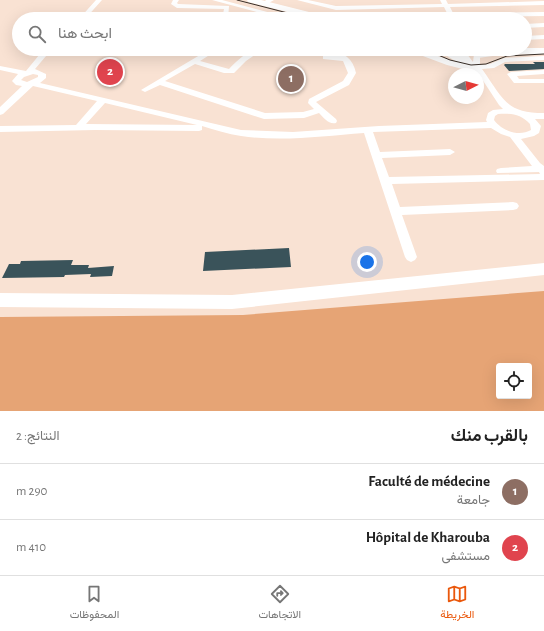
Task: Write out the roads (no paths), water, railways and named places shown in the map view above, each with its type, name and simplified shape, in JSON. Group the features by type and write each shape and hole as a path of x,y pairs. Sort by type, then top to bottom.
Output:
{"highway":[{"path":"250,0 299,12"},
{"path":"266,1 304,12"},
{"path":"532,48 544,47"},
{"path":"532,51 544,51"},
{"path":"454,56 470,68"}],"main road":[{"path":"0,300 232,302 544,269"}],"street":[{"path":"80,12 90,0"},
{"path":"88,12 99,0"},
{"path":"176,0 174,4 177,6 224,6"},
{"path":"197,0 224,6 228,8 227,12"},
{"path":"215,0 265,12"},
{"path":"300,0 327,7 346,8 470,2 544,1"},
{"path":"342,0 346,8"},
{"path":"367,0 371,7"},
{"path":"395,0 399,6"},
{"path":"470,2 477,12"},
{"path":"442,3 448,12"},
{"path":"532,15 544,14"},
{"path":"532,26 544,25"},
{"path":"532,38 544,37"},
{"path":"0,102 41,56"},
{"path":"0,112 31,83 40,80 40,74 52,56"},
{"path":"145,90 202,56"},
{"path":"194,61 224,71 231,71 248,56"},
{"path":"427,56 460,68"},
{"path":"462,56 472,68"},
{"path":"476,68 477,56"},
{"path":"484,70 504,60 544,58"},
{"path":"333,121 312,103 312,101 340,87 350,78 352,68 344,59"},
{"path":"0,68 22,76 31,83 249,134 326,134 491,122"},
{"path":"0,72 22,76 40,74 54,82 225,128"},
{"path":"544,72 511,74 517,81 544,81"},
{"path":"159,82 264,116 304,115 320,110"},
{"path":"484,82 512,112"},
{"path":"484,86 499,111"},
{"path":"79,127 104,99"},
{"path":"0,129 79,127 307,130 375,125 491,122 503,132 518,135 534,133 539,123 526,116 512,112 499,111 491,115 491,122"},
{"path":"526,116 544,116"},
{"path":"368,130 411,257"},
{"path":"518,135 536,165 543,173"},
{"path":"376,155 450,152"},
{"path":"499,171 543,173"},
{"path":"385,181 543,173"},
{"path":"395,211 513,206"}],"tram line":[{"path":"237,0 284,12"},
{"path":"532,55 544,54"},
{"path":"441,56 471,65 486,64 507,56"}],"place":[{"name":"Hôpital de Kharouba","path":"110,72"},
{"name":"Faculté de médecine","path":"291,79"}]}
